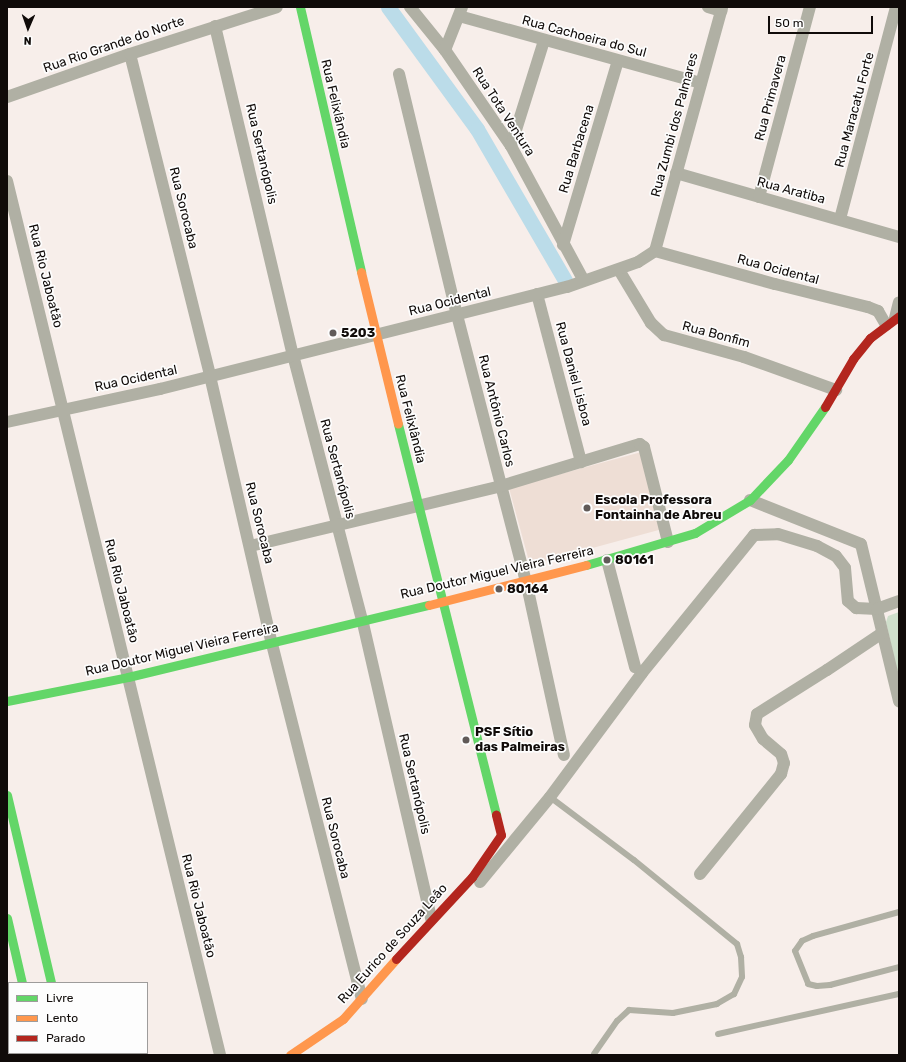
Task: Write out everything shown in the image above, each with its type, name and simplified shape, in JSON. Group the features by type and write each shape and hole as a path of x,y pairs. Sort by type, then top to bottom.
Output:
{"street":[{"name":"Rua Rio Grande do Norte","path":"7,97 130,54 277,7"},
{"name":"Rua Felixlândia","path":"300,7 376,335 502,835"},
{"name":"Rua Tota Ventura","path":"410,7 445,50 511,146 584,281"},
{"path":"708,7 722,9"},
{"name":"Rua Primavera","path":"759,197 810,7"},
{"name":"Rua Maracatu Forte","path":"840,219 896,7"},
{"name":"Rua Zumbi dos Palmares","path":"655,251 722,9"},
{"path":"445,50 461,12"},
{"name":"Rua Cachoeira do Sul","path":"461,12 544,41 701,84"},
{"name":"Rua Sertanópolis","path":"215,26 293,355 362,619 431,919"},
{"path":"511,146 544,41"},
{"name":"Rua Sorocaba","path":"130,54 210,376 272,644 362,999"},
{"name":"Rua Barbacena","path":"564,245 618,61"},
{"name":"Rua Antônio Carlos","path":"399,74 458,315 526,581 564,755"},
{"name":"Rua Aratiba","path":"676,173 899,237"},
{"name":"Rua Rio Jaboatão","path":"7,181 220,1055"},
{"name":"Rua Ocidental","path":"7,422 210,376 458,315 619,270 638,262 655,251 774,284 868,307 893,319"},
{"name":"Rua Bonfim","path":"619,270 651,323 664,335 744,357 836,390"},
{"name":"Rua Daniel Lisboa","path":"537,294 581,462"},
{"path":"893,319 899,302"},
{"name":"Rua Doutor Miguel Vieira Ferreira","path":"7,701 128,677 272,644 362,619 526,581 607,560 695,533 718,522 750,500 788,460 836,390 853,359 893,319"},
{"path":"250,546 501,486 640,444 644,447 668,542"},
{"path":"750,500 861,544 899,701"},
{"path":"480,882 550,797 642,673 754,535 778,534 828,550 841,561 845,568 848,601 851,605 877,609 899,601"},
{"path":"607,560 635,666"},
{"path":"700,874 781,774 784,763 782,754 763,739 755,725 757,714 827,670 882,632"},
{"path":"7,794 51,982"},
{"name":"Rua Eurico de Souza Leão","path":"290,1055 343,1019 431,919 472,876 502,835"},
{"path":"7,918 22,982"}],"lane":[{"path":"550,797 634,860 737,944 741,957 742,977 734,994 717,1004 673,1014 628,1010 617,1021 594,1054"},
{"path":"899,912 802,940 795,951 808,984 817,986 830,985 899,967"},
{"path":"718,1034 899,994"}],"shaded area":[{"name":"Escola Professora Fontainha de Abreu","path":"645,451 666,528 530,565 509,488"}],"green space":[{"path":"899,612 899,679 886,622 888,616"}],"waterway":[{"path":"388,7 477,129 565,280"}],"traffic: fast":[{"path":"300,7 361,272"},
{"path":"586,565 695,533 750,500 788,460 825,407"},
{"path":"398,424 496,815"},
{"path":"7,701 128,677 429,605"},
{"path":"7,795 51,982"},
{"path":"7,918 22,982"}],"traffic: slow":[{"path":"361,272 398,424"},
{"path":"429,605 586,565"},
{"path":"290,1055 343,1019 396,959"}],"traffic: jam":[{"path":"825,407 853,359 870,338 899,316"},
{"path":"396,959 472,877 501,835 496,815"}],"place":[{"name":"5203","path":"333,333"},
{"name":"Escola Professora Fontainha de Abreu","path":"587,508"},
{"name":"80161","path":"607,560"},
{"name":"80164","path":"499,589"},
{"name":"PSF Sítio das Palmeiras","path":"466,740"}]}
